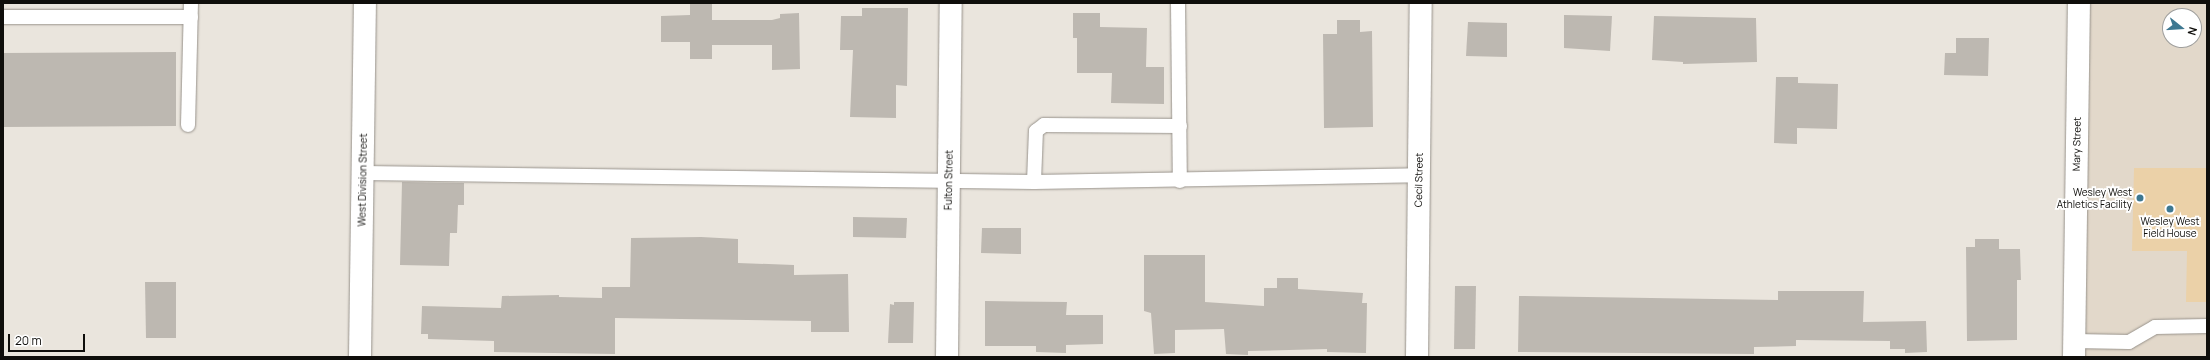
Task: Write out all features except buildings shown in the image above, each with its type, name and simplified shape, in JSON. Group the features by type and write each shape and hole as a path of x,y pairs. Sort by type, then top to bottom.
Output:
{"main road":[{"name":"West Division Street","path":"360,357 365,3"},
{"name":"Fulton Street","path":"947,357 951,3"},
{"name":"Cecil Street","path":"1417,357 1420,3"},
{"name":"Mary Street","path":"2074,349 2079,3"}],"lane":[{"path":"1178,3 1180,181"},
{"path":"3,17 191,10 188,125"},
{"path":"1034,182 1036,131 1044,125 1180,126"},
{"path":"363,173 1034,182 1180,181 1419,175"},
{"path":"2074,349 2129,342 2155,327 2207,326"}],"shaded area":[{"name":"Wesley West Athletics Facility","path":"2079,3 2207,3 2207,357 2069,357"},
{"name":"Wesley West Field House","path":"2134,168 2207,168 2207,302 2186,302 2187,251 2132,251"}],"place":[{"name":"Wesley West Athletics Facility","path":"2140,198"},
{"name":"Wesley West Field House","path":"2170,209"}]}
